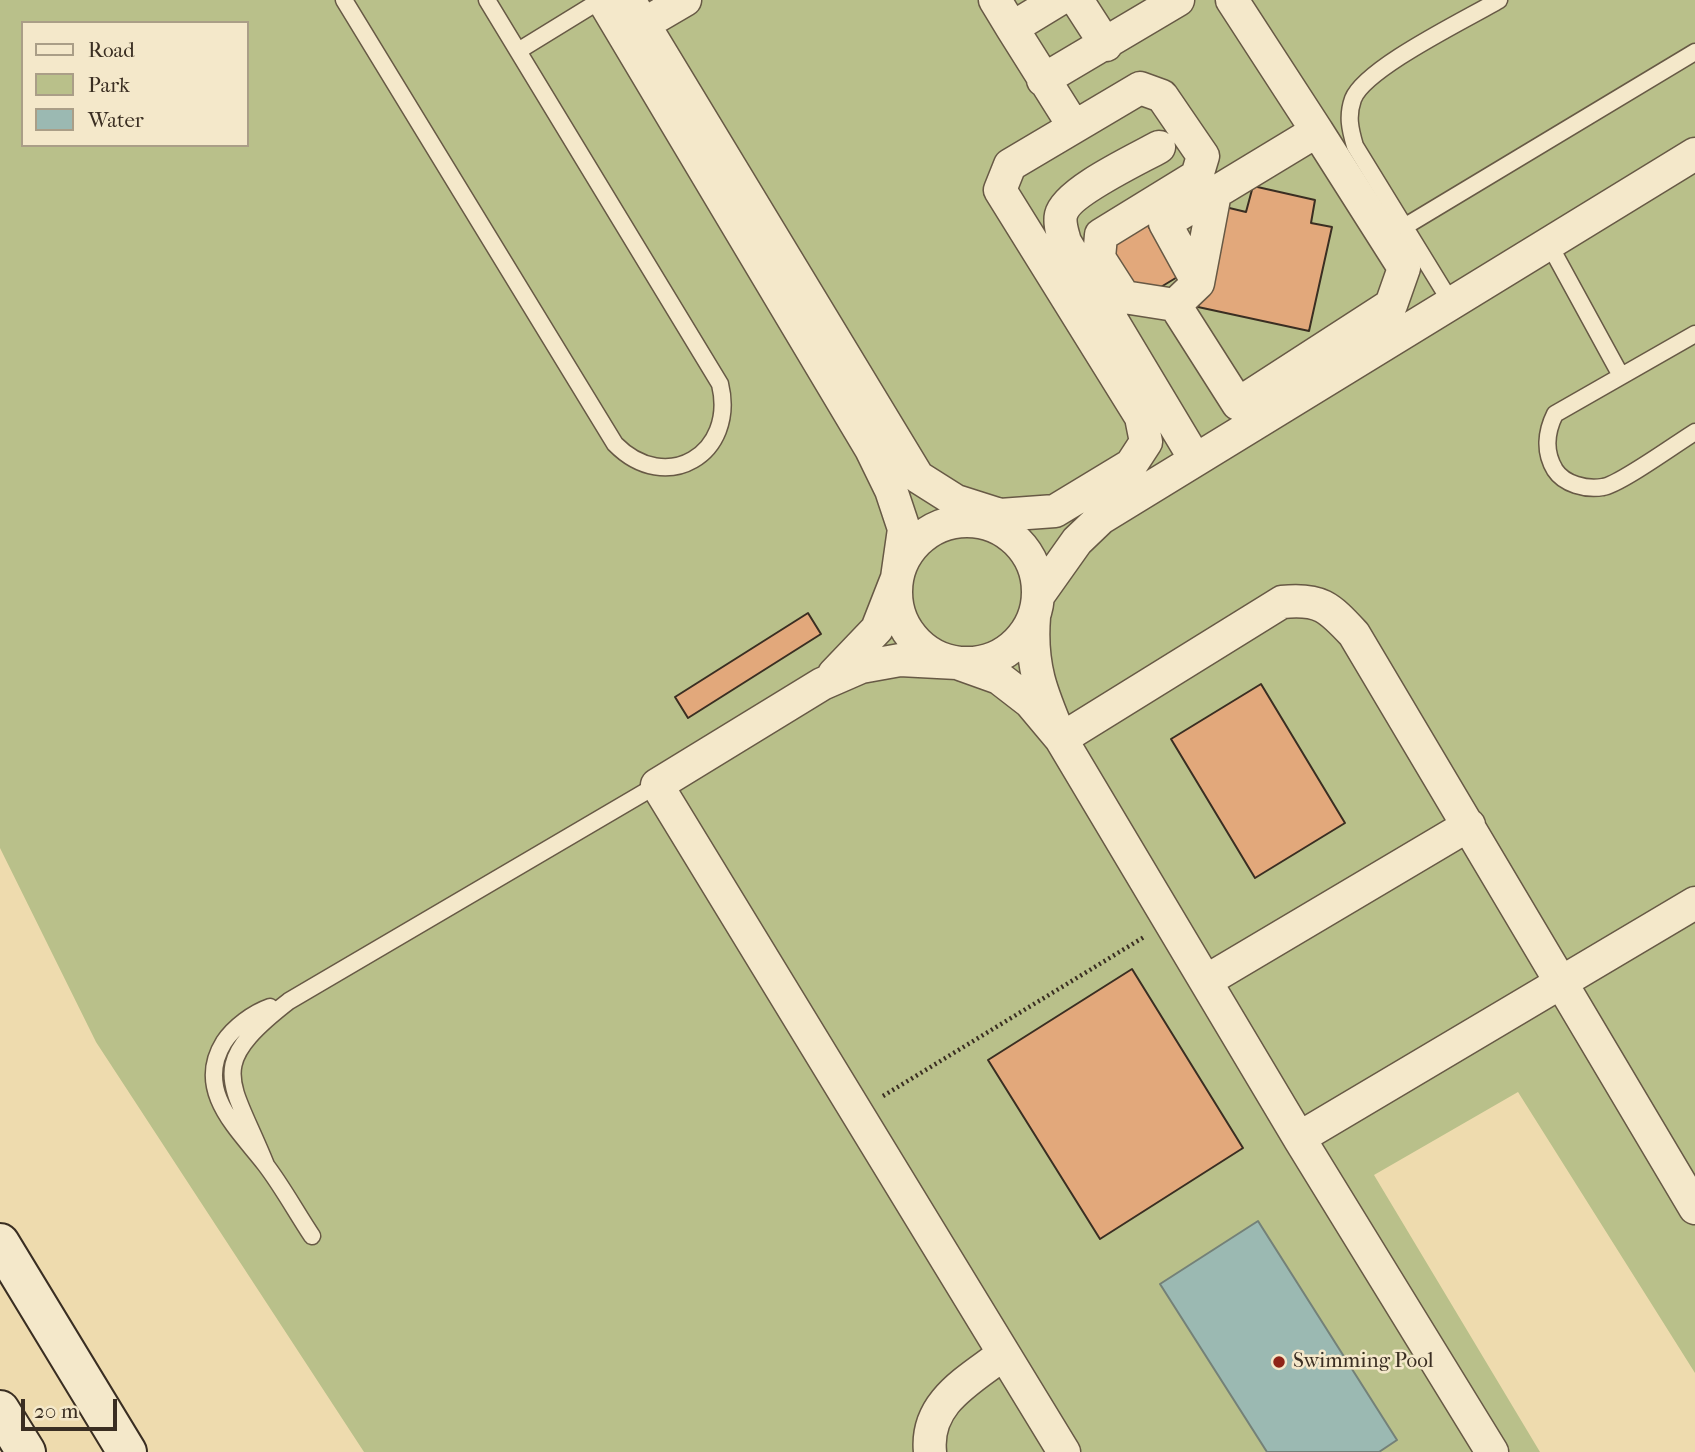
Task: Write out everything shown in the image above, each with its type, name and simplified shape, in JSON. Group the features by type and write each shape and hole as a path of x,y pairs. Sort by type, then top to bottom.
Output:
{"street":[{"path":"602,0 871,449 891,490 904,530 896,601 903,623 916,643 935,656 999,678 1030,702 1061,739"},
{"path":"685,0 636,12 918,477 956,501 1000,515 1055,511 1131,465 1146,442 1141,417 1000,190 1010,165 1073,125 1140,88 1162,96 1203,156 1197,176 1101,235 1100,258 1124,297 1175,305 1238,404 1391,305 1404,268 1232,0"},
{"path":"995,0 1073,125"},
{"path":"1012,28 1058,0"},
{"path":"1077,0 1106,46"},
{"path":"1043,80 1106,46 1167,3"},
{"path":"1198,283 1165,223 1317,131"},
{"path":"1159,146 1075,196 1061,215 1061,229 1065,242 1195,459"},
{"path":"822,684 850,660 877,629 904,559 916,542 942,527 982,524 1029,532 1066,529 1101,518 1695,155"},
{"path":"1175,305 1198,283 1215,193"},
{"path":"871,449 903,484 928,504 1012,537 1027,554 1036,574 1036,607 1031,650 1040,690 1061,739 1299,1138 1492,1452"},
{"path":"1064,1452 1002,1355 657,785 822,684 861,667 900,660 981,663 1003,653 1021,638 1056,567 1101,518"},
{"path":"1061,739 1282,602 1307,600 1331,609 1354,634 1562,980 1695,1208"},
{"path":"1206,981 1469,825"},
{"path":"1299,1138 1695,903"},
{"path":"0,1242 127,1452"},
{"path":"930,1452 932,1422 939,1408 1002,1355"},
{"path":"0,1410 26,1452"}],"lane":[{"path":"344,0 615,444 627,455 658,467 691,461 703,453 720,428 724,399 720,384 487,0"},
{"path":"518,51 602,0"},
{"path":"1452,304 1355,146 1348,120 1354,97 1371,75 1499,0"},
{"path":"1405,227 1695,52"},
{"path":"1549,244 1620,374"},
{"path":"1695,334 1620,374 1555,414 1548,429 1549,459 1561,479 1583,487 1605,488 1695,432"},
{"path":"312,1236 266,1165 235,1094 230,1072 241,1045 289,1000 657,785"}],"path":[{"path":"855,1113 1170,921"}],"green space":[{"path":"0,0 1695,0 1695,1373 1518,1092 1374,1175 1540,1452 364,1452 96,1042 0,848"}],"water":[{"name":"Swimming Pool","path":"1258,1221 1397,1440 1379,1452 1267,1452 1160,1284"}],"building":[{"path":"1253,186 1315,200 1311,223 1332,227 1309,331 1198,307 1221,206 1246,212"},
{"path":"1145,221 1179,276 1141,299 1108,244"},
{"path":"808,613 821,634 688,718 675,697"},
{"path":"1261,684 1345,823 1255,878 1171,739"},
{"path":"1132,969 1243,1148 1100,1239 988,1060"}],"place":[{"name":"Swimming Pool","path":"1279,1362"}]}
